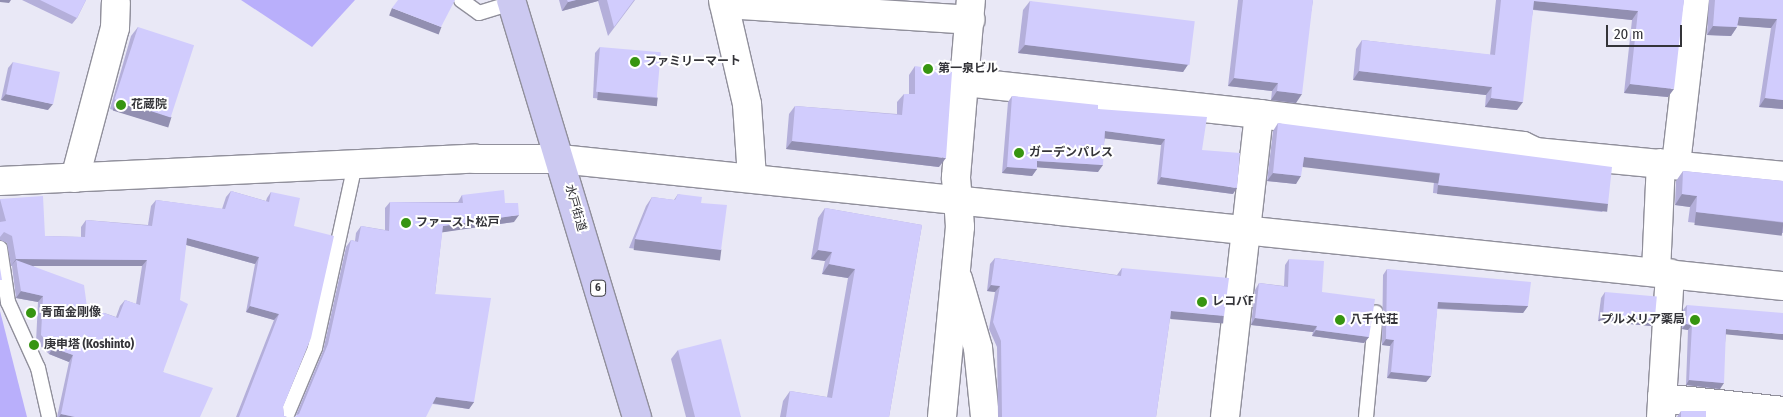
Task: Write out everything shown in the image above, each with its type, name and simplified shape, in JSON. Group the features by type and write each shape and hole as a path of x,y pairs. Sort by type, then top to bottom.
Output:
{"highway":[{"name":"水戸街道","path":"511,1 637,417"}],"street":[{"path":"1695,0 1668,164 1663,272 1661,407 1783,411"},
{"path":"752,178 747,104 723,2 970,10 958,201 956,273 942,417"},
{"path":"75,178 115,28 116,3"},
{"path":"965,82 1259,114 1523,146 1536,152 1783,176"},
{"path":"1225,417 1244,227 1259,114"},
{"path":"0,181 355,165 560,159 958,201 1244,227 1783,286"},
{"path":"956,273 976,340 985,417"}],"lane":[{"path":"461,0 479,12 511,1"},
{"path":"286,417 315,348 355,165"},
{"path":"0,248 8,302 38,368 49,417"},
{"path":"1366,417 1376,312"}],"shaded area":[{"path":"241,0 355,0 312,47"},
{"path":"0,311 27,417 0,417"}],"building":[{"path":"40,0 86,0 77,18"},
{"path":"398,0 455,0 441,27 392,8"},
{"path":"607,0 634,0 614,27"},
{"path":"1243,0 1313,0 1302,94 1277,91 1278,83 1234,78"},
{"path":"1501,0 1684,0 1674,89 1630,84 1638,11 1534,1 1523,102 1491,98 1492,87 1359,71 1362,40 1495,55"},
{"path":"1715,0 1783,0 1783,100 1765,98 1777,19 1739,17 1737,27 1713,26"},
{"path":"1030,1 1195,21 1189,65 1025,45"},
{"path":"138,27 194,45 171,118 115,99"},
{"path":"600,47 661,52 657,97 596,92"},
{"path":"13,62 60,72 53,104 6,94"},
{"path":"915,66 952,72 946,158 792,141 795,106 902,115 904,94 915,94"},
{"path":"1012,96 1098,105 1098,109 1207,117 1202,150 1240,153 1237,188 1161,177 1165,139 1105,131 1103,165 1037,161 1037,169 1007,167"},
{"path":"1278,123 1612,167 1608,204 1438,185 1440,173 1304,157 1301,176 1273,173"},
{"path":"1683,171 1783,181 1783,222 1696,212 1697,196 1682,194"},
{"path":"504,190 505,203 518,203 519,215 443,226 435,294 491,298 474,402 436,397 426,417 294,417 299,414 328,344 351,240 358,242 361,226 389,231 390,202 463,203 462,195"},
{"path":"231,191 269,202 271,192 300,198 294,226 334,236 311,338 283,407 284,416 287,417 239,417 279,314 250,306 259,257 187,238 180,300 188,304 163,372 213,388 200,417 75,417 61,414 73,355 53,348 41,335 43,296 21,291 16,260 84,285 87,307 118,318 125,300 140,305 147,260 16,259 12,236 4,232 0,237 0,222 6,221 0,199 43,196 45,236 85,237 86,220 152,226 156,200 225,209"},
{"path":"678,194 702,197 701,203 727,205 721,250 635,239 652,197 675,200"},
{"path":"825,208 922,225 889,417 786,417 790,391 832,398 855,269 829,264 832,252 818,250"},
{"path":"995,258 1121,276 1122,268 1229,278 1224,316 1171,311 1156,417 1002,417 1001,341 993,322 1000,286 991,285"},
{"path":"1289,259 1324,261 1322,292 1375,299 1369,337 1316,330 1317,326 1255,318 1259,283 1288,287"},
{"path":"1387,269 1531,282 1528,306 1438,302 1431,376 1391,372 1394,340 1386,339"},
{"path":"1605,292 1657,297 1655,319 1603,315"},
{"path":"1687,305 1783,313 1783,334 1726,329 1724,383 1689,380 1692,325 1686,324"},
{"path":"721,339 741,417 695,417 678,350"},
{"path":"1681,411 1706,411 1706,417 1681,417"}],"place":[{"name":"ファミリーマート","path":"635,62"},
{"name":"第一泉ビル","path":"928,69"},
{"name":"花蔵院","path":"121,105"},
{"name":"ガーデンパレス","path":"1019,153"},
{"name":"ファースト松戸","path":"406,223"},
{"name":"レコバF","path":"1202,302"},
{"name":"青面金剛像","path":"31,313"},
{"name":"八千代荘","path":"1340,320"},
{"name":"プルメリア薬局","path":"1695,320"},
{"name":"庚申塔 (Koshinto)","path":"34,345"}]}
